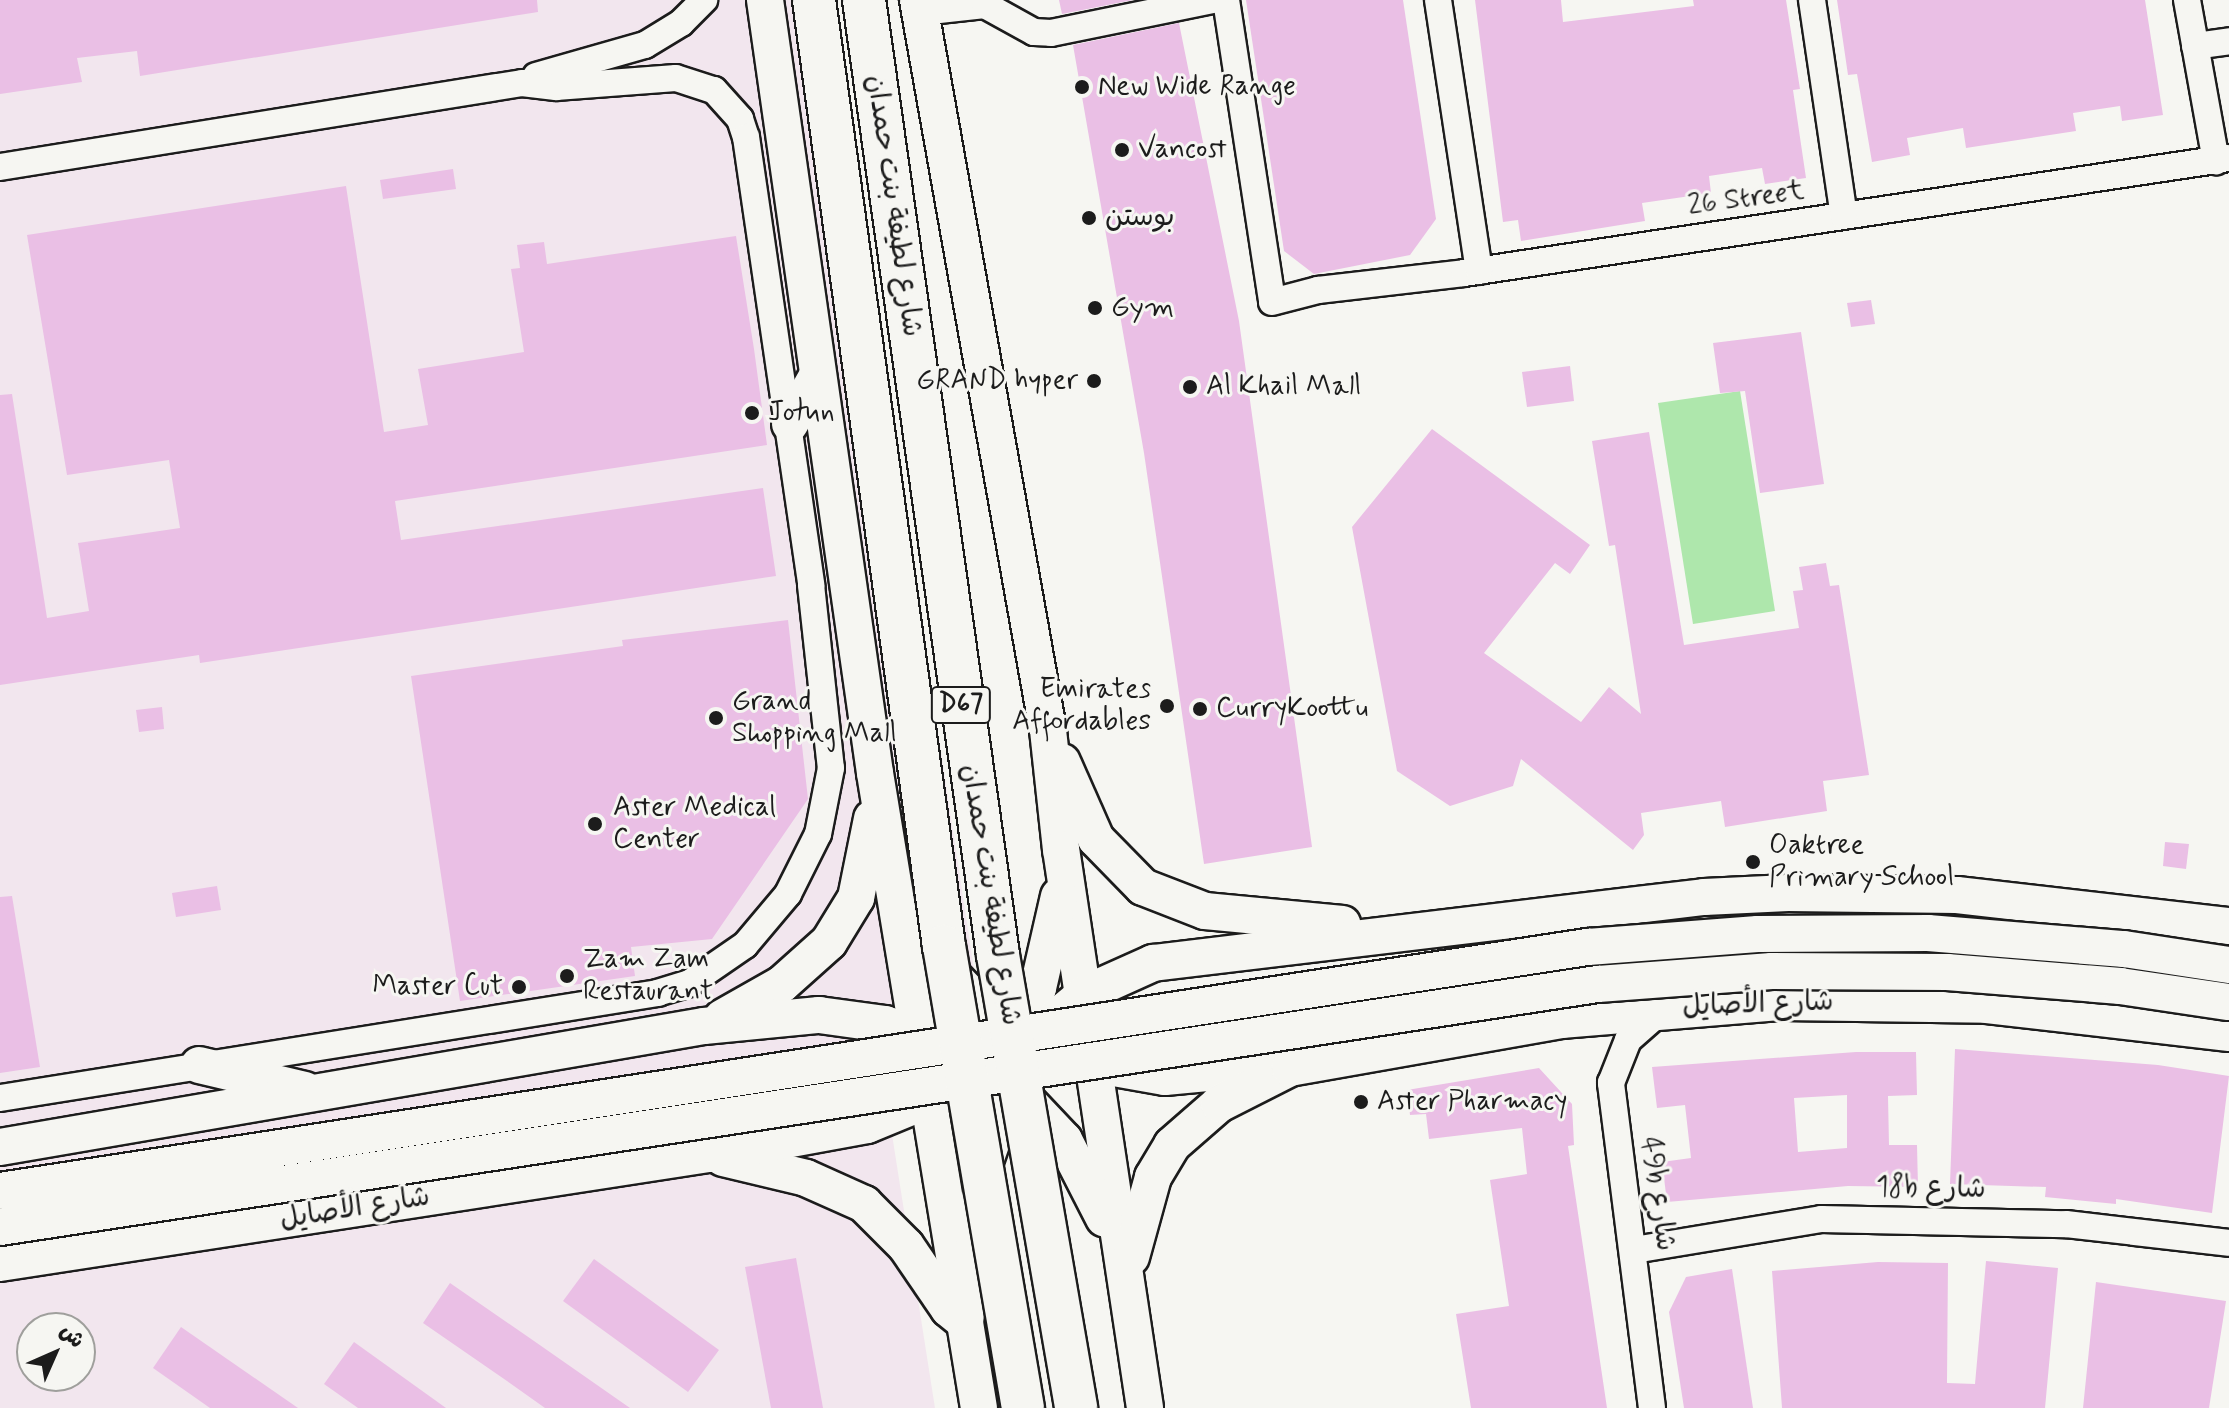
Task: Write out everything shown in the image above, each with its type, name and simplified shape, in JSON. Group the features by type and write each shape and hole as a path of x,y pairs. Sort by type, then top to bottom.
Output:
{"main road":[{"name":"شارع لطيفة بنت حمدان","path":"814,0 944,946 1023,1408"},
{"name":"شارع لطيفة بنت حمدان","path":"864,0 993,924 1076,1408"}],"street":[{"path":"0,167 522,83 645,45 681,23 704,0"},
{"path":"765,0 875,773 979,1408"},
{"path":"919,6 985,5 1034,32 1051,33 1213,0"},
{"name":"26 Street","path":"1226,0 1272,302 1318,290 1479,271 2223,159"},
{"path":"1438,0 1479,271"},
{"path":"1812,0 1844,216"},
{"path":"2187,0 2223,159"},
{"name":"شارع لطيفة بنت حمدان","path":"919,6 1048,730 1061,849"},
{"path":"2195,46 2229,41"},
{"path":"0,1098 658,993 719,965 768,921 814,844 831,768 790,424 746,137 728,103 696,81 676,78 556,87 522,83"},
{"path":"790,424 817,376"},
{"path":"1048,730 1096,839 1143,887 1205,911 1325,922 1379,934 1704,897 1855,892 2033,901 2229,926"},
{"path":"704,1026 782,984 836,932 865,871 875,773"},
{"path":"875,773 892,799 912,901 931,947 965,992 1027,1038 1094,1067 1165,1077 1290,1068"},
{"path":"1027,1038 1053,939 1061,849"},
{"path":"1061,849 1145,1408"},
{"path":"0,1191 1588,947 1758,934 1928,933 2124,949 2229,965"},
{"name":"شارع الأصايل","path":"0,1263 709,1154 867,1125 996,1074 1027,1038 1084,994 1121,973 1153,963 1379,934"},
{"path":"0,1227 1598,984 1772,971 1947,972 2120,986 2229,1002"},
{"name":"شارع الأصايل","path":"1290,1068 1561,1020 1663,1009 1918,1002 2055,1010 2229,1033"},
{"name":"49b شارع","path":"1652,1408 1611,1083 1628,1040 1663,1009"},
{"path":"0,1147 322,1095 704,1026 819,1015 918,1033 996,1074 1064,1140 1085,1173 1127,1274"},
{"path":"199,1065 322,1095"},
{"path":"1127,1274 1153,1177 1172,1145 1219,1104 1290,1068"},
{"path":"965,1322 996,1074"},
{"path":"709,1154 806,1178 864,1204 906,1246 949,1309 965,1322"},
{"name":"18b شارع","path":"1634,1250 1821,1219 2081,1225 2229,1243"}],"shaded area":[{"path":"0,0 827,0 985,1042 880,1058 935,1408 0,1408"}],"green space":[{"path":"1740,391 1775,611 1693,624 1658,403"}],"building":[{"path":"0,0 537,0 538,12 140,76 137,51 77,58 82,82 0,94"},
{"path":"1059,0 1133,0 1062,14"},
{"path":"1246,0 1403,0 1436,219 1410,255 1314,274 1284,251"},
{"path":"1475,0 1561,0 1563,22 1694,6 1693,0 1786,0 1800,89 1793,90 1806,178 1765,184 1762,168 1709,176 1711,193 1642,203 1645,221 1521,241 1518,220 1503,222"},
{"path":"1837,0 2145,0 2163,115 2122,121 2120,106 2073,113 2076,131 1966,148 1963,128 1907,138 1910,155 1872,162 1857,74 1848,75"},
{"name":"Al Khail Mall","path":"1179,23 1239,321 1312,847 1204,864 1144,453 1073,45"},
{"path":"453,169 456,189 383,199 380,180"},
{"path":"346,186 384,432 428,425 418,369 524,352 511,269 520,268 517,245 544,242 547,264 736,236 754,349 767,445 395,501 401,540 763,488 776,576 200,663 199,655 0,685 0,395 12,394 47,618 89,611 78,543 180,528 169,460 67,475 27,235"},
{"path":"1871,300 1875,324 1851,327 1847,303"},
{"path":"1801,332 1824,484 1760,493 1745,391 1720,393 1713,343"},
{"path":"1570,366 1574,401 1527,407 1522,372"},
{"path":"1432,429 1590,545 1570,574 1555,563 1484,653 1581,722 1609,687 1641,714 1615,545 1609,546 1592,441 1649,432 1684,645 1799,628 1793,591 1803,590 1799,567 1826,563 1830,586 1839,585 1869,775 1823,781 1827,811 1725,827 1721,801 1641,813 1644,835 1633,850 1521,759 1513,786 1450,806 1397,771 1352,527"},
{"path":"788,620 808,799 712,939 631,947 635,976 460,1001 411,676 623,646 622,640"},
{"path":"162,707 164,729 139,732 136,710"},
{"path":"2165,842 2189,844 2186,869 2163,866"},
{"path":"217,886 221,910 176,917 172,893"},
{"path":"12,896 40,1067 0,1073 0,897"},
{"path":"1955,1049 2158,1065 2229,1076 2212,1213 2116,1199 2116,1204 2045,1197 2046,1187 1950,1184"},
{"path":"1856,1052 1916,1052 1917,1095 1888,1096 1889,1145 1917,1145 1918,1187 1848,1186 1667,1202 1662,1162 1691,1158 1685,1105 1657,1108 1652,1067","holes":["1847,1095 1847,1148 1798,1152 1794,1098"]},
{"path":"1539,1068 1572,1104 1574,1145 1568,1146 1607,1408 1471,1408 1456,1314 1509,1306 1490,1180 1527,1174 1522,1128 1429,1139 1426,1114 1410,1115 1407,1090"},
{"path":"796,1258 823,1408 771,1408 745,1267"},
{"path":"594,1259 719,1350 688,1392 563,1301"},
{"path":"1986,1261 2058,1268 2045,1408 1782,1408 1772,1271 1878,1262 1948,1263 1947,1383 1975,1384"},
{"path":"1732,1269 1753,1408 1684,1408 1669,1312 1686,1277"},
{"path":"2096,1282 2226,1301 2209,1408 2083,1408"},
{"path":"450,1283 630,1408 545,1408 423,1323"},
{"path":"181,1327 298,1408 210,1408 153,1368"},
{"path":"354,1342 446,1408 358,1408 324,1384"}],"place":[{"name":"New Wide Range","path":"1082,87"},
{"name":"Vancost","path":"1122,150"},
{"name":"بوستن","path":"1089,218"},
{"name":"Gym","path":"1095,308"},
{"name":"GRAND hyper","path":"1094,381"},
{"name":"Al Khail Mall","path":"1190,387"},
{"name":"Jotun","path":"752,413"},
{"name":"Emirates Affordables","path":"1167,706"},
{"name":"CurryKoottu","path":"1200,709"},
{"name":"Grand Shopping Mall","path":"716,718"},
{"name":"Aster Medical Center","path":"595,824"},
{"name":"Oaktree Primary School","path":"1753,862"},
{"name":"Zam Zam Restaurant","path":"567,976"},
{"name":"Master Cut","path":"519,987"},
{"name":"Aster Pharmacy","path":"1361,1102"}]}
